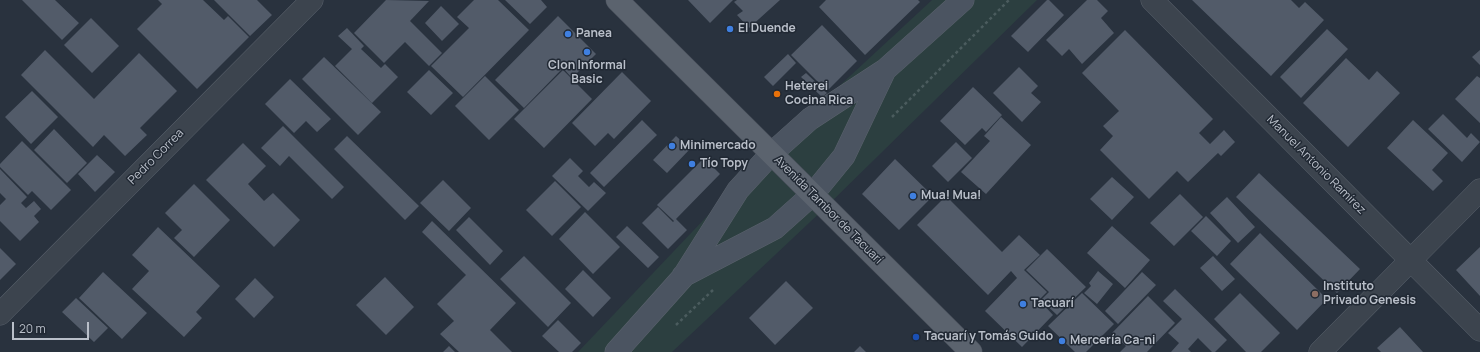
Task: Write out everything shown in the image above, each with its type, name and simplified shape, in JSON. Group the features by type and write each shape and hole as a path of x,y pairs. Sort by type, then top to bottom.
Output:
{"main road":[{"name":"Avenida Tambor de Tacuarí","path":"617,0 971,352"},
{"path":"616,352 683,276 738,190 771,154 810,119 885,70 963,0"},
{"path":"683,276 775,228 813,194 844,156 885,70"}],"street":[{"name":"Pedro Correa","path":"0,314 312,0"},
{"name":"Manuel Antonio Ramírez","path":"1152,0 1480,330"},
{"path":"1320,352 1480,190"}],"shaded area":[{"path":"932,0 1037,0 826,207 672,352 578,352 768,152"}],"building":[{"path":"22,0 55,0 79,23 62,40"},
{"path":"158,0 203,0 224,20 228,16 249,37 197,89 137,29 162,4"},
{"path":"214,0 257,0 272,15 250,36"},
{"path":"386,0 429,1 410,21 442,53 429,66 405,42 384,63 354,33"},
{"path":"474,0 498,0 529,30 463,97 431,66 469,28 457,17"},
{"path":"505,0 541,0 547,7 530,24"},
{"path":"688,0 733,0 710,23"},
{"path":"737,0 780,0 749,28 737,15 743,11 734,2"},
{"path":"826,0 918,0 920,2 865,55 819,7"},
{"path":"1047,0 1049,0 1064,15 1028,52 1011,36"},
{"path":"1087,0 1097,0 1108,11 1101,18 1114,33 1082,64 1069,49 1062,56 1046,40"},
{"path":"1192,0 1291,0 1299,8 1305,2 1324,20 1271,76"},
{"path":"441,6 459,24 442,41 425,23"},
{"path":"558,16 596,54 572,78 563,68 524,108 495,80"},
{"path":"91,18 119,46 92,73 64,45"},
{"path":"822,25 857,61 827,91 791,55"},
{"path":"347,28 364,46 361,49 381,68 385,64 398,77 372,103 335,66 352,49 338,36"},
{"path":"1327,29 1348,49 1301,98 1280,77"},
{"path":"1125,30 1213,119 1199,133 1210,144 1224,130 1235,142 1221,156 1218,153 1188,182 1177,171 1149,199 1100,150 1113,136 1103,126 1119,111 1082,73"},
{"path":"45,50 94,99 139,53 177,91 140,128 147,135 125,156 104,135 93,147 21,75"},
{"path":"1480,50 1480,65 1472,57"},
{"path":"788,54 796,63 773,86 764,77"},
{"path":"324,57 381,112 358,135 302,79"},
{"path":"1346,58 1369,80 1377,71 1400,93 1348,147 1303,103"},
{"path":"1019,67 1038,86 1031,93 1041,102 1022,122 993,93"},
{"path":"429,70 453,93 431,115 407,92"},
{"path":"563,70 592,99 544,148 514,119"},
{"path":"622,72 651,101 614,139 608,133 595,146 572,123"},
{"path":"806,73 827,93 822,97 801,77"},
{"path":"485,76 519,110 489,140 455,106"},
{"path":"1477,76 1480,78 1480,123 1455,99"},
{"path":"290,79 331,119 317,132 306,121 294,133 265,104"},
{"path":"973,87 1002,115 986,132 982,128 965,145 940,121"},
{"path":"32,91 58,117 31,144 5,117"},
{"path":"1443,114 1467,138 1471,133 1480,142 1462,162 1428,129"},
{"path":"1001,117 1031,145 986,194 961,172 990,141 984,136"},
{"path":"642,120 657,135 604,187 590,173"},
{"path":"1413,120 1448,153 1432,170 1443,181 1433,191 1387,148"},
{"path":"283,126 344,187 332,199 289,156 280,166 261,148"},
{"path":"54,129 87,163 67,183 34,150"},
{"path":"347,136 419,206 405,220 334,149"},
{"path":"676,136 690,149 667,173 653,160"},
{"path":"22,141 71,190 51,210 32,191 28,195 0,167 0,164"},
{"path":"956,142 972,158 948,182 932,166"},
{"path":"243,143 266,166 248,184 264,201 273,193 300,220 274,247 206,180"},
{"path":"97,155 115,172 95,192 78,174"},
{"path":"570,158 583,171 578,176 589,187 594,182 606,193 588,211 552,176"},
{"path":"704,158 720,174 676,219 687,230 668,249 642,223 658,207 673,222 674,221 657,205"},
{"path":"895,159 933,196 899,230 862,194"},
{"path":"0,169 27,197 21,203 26,208 34,201 41,209 34,216 39,222 20,241 0,221 0,205 6,199 0,193"},
{"path":"1259,173 1360,269 1337,293 1236,197"},
{"path":"1112,177 1134,197 1112,220 1090,199"},
{"path":"443,180 471,208 449,231 420,203"},
{"path":"555,181 581,207 552,236 526,210"},
{"path":"194,184 230,220 194,257 174,238 182,230 165,213"},
{"path":"1180,194 1203,217 1174,246 1150,223"},
{"path":"946,196 1002,252 1019,235 1040,255 1024,270 1047,292 1039,300 1053,315 1022,347 985,311 1017,278 1011,271 988,295 917,225"},
{"path":"1227,197 1255,227 1238,243 1210,213"},
{"path":"585,212 620,247 593,274 559,239"},
{"path":"1206,216 1231,241 1217,256 1191,231"},
{"path":"469,217 503,251 490,265 456,230"},
{"path":"432,221 516,303 490,330 512,352 459,352 440,334 454,321 437,304 466,275 422,232"},
{"path":"627,226 659,257 648,268 616,237"},
{"path":"1112,226 1150,260 1125,288 1087,253"},
{"path":"158,227 220,286 196,312 202,318 184,337 132,289 149,271 132,255"},
{"path":"1260,233 1327,299 1297,330 1230,264"},
{"path":"1480,247 1480,296 1456,270"},
{"path":"0,248 16,264 0,280"},
{"path":"1047,249 1086,287 1057,315 1041,300 1049,292 1026,270"},
{"path":"524,256 571,303 548,327 500,279"},
{"path":"1213,256 1235,279 1222,291 1200,268"},
{"path":"583,270 611,298 593,317 565,289"},
{"path":"1098,271 1113,284 1097,304 1084,293 1091,286 1089,283"},
{"path":"103,272 147,313 122,339 79,298"},
{"path":"1142,272 1156,285 1118,324 1105,311"},
{"path":"385,277 414,307 386,335 356,305"},
{"path":"255,278 274,297 254,318 235,299"},
{"path":"786,281 813,308 775,345 749,318"},
{"path":"1175,289 1227,340 1215,352 1212,352 1198,338 1188,349 1191,352 1171,352 1179,343 1168,333 1182,319 1163,301"},
{"path":"1082,293 1114,324 1086,352 1075,352 1048,326"},
{"path":"1240,293 1280,333 1261,352 1246,352 1214,319"},
{"path":"1148,296 1175,323 1147,352 1120,352 1126,346 1112,333"},
{"path":"76,298 108,328 94,342 62,312"},
{"path":"558,320 581,343 572,352 559,352 542,336"},
{"path":"1400,327 1423,352 1381,352 1377,348"},
{"path":"449,346 455,352 443,352"},
{"path":"860,346 866,352 854,352"}],"place":[{"name":"El Duende","path":"730,29"},
{"name":"Panea","path":"568,34"},
{"name":"Clon Informal Basic","path":"587,52"},
{"name":"Heterei Cocina Rica","path":"777,94"},
{"name":"Minimercado","path":"672,146"},
{"name":"Tío Topy","path":"692,164"},
{"name":"Mua! Mua!","path":"913,196"},
{"name":"Instituto Privado Genesis","path":"1315,294"},
{"name":"Tacuarí","path":"1023,304"},
{"name":"Tacuarí y Tomás Guido","path":"916,337"},
{"name":"Mercería Ca-ni","path":"1062,341"}]}
